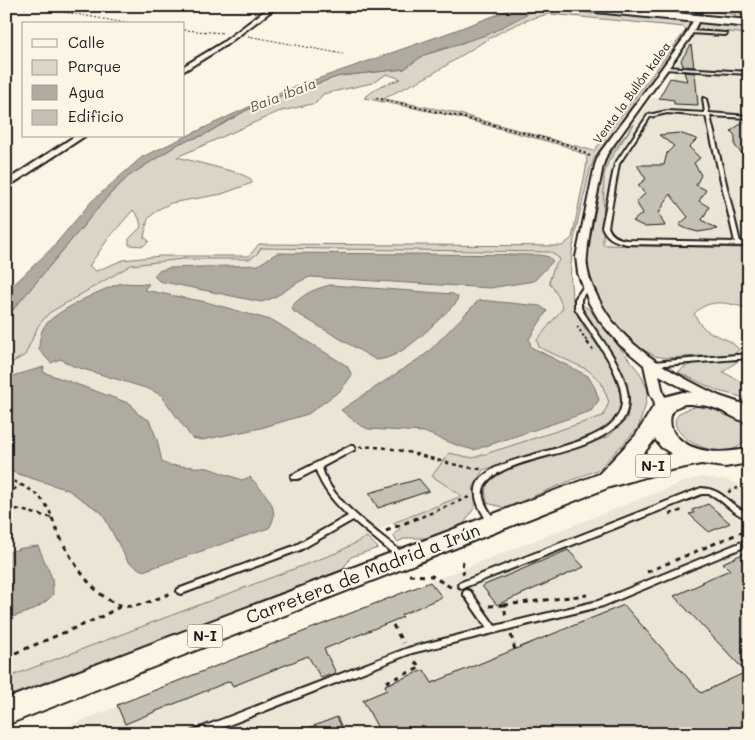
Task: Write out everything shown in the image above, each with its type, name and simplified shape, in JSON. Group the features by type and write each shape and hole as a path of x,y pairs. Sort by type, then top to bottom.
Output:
{"highway":[{"path":"564,6 749,24"},
{"path":"621,6 749,19"},
{"path":"749,416 731,403 684,399 676,401 662,411 659,426 666,438 680,449 699,457 729,460 749,455"},
{"name":"N-I","path":"607,478 634,454 646,439 662,411"},
{"name":"N-I","path":"607,478 665,463 699,457"},
{"name":"Carretera de Madrid a Irún","path":"6,712 404,568 493,524 607,478"}],"street":[{"path":"185,68 236,35 275,6"},
{"name":"Venta la Bullón kalea","path":"695,22 690,32 601,158 580,257 581,272 586,287 612,329 650,364 731,403"},
{"path":"6,184 78,138"},
{"path":"650,364 657,388 657,399 662,411"}],"lane":[{"path":"690,32 725,34"},
{"path":"665,68 749,73"},
{"path":"704,99 738,244"},
{"path":"749,117 666,112 649,116 617,164 605,227 608,235 612,238 627,242 749,244"},
{"path":"493,524 483,508 480,490 487,476 500,469 555,452 607,431 618,422 624,412 625,395 617,371 578,308 578,299 586,287"},
{"path":"650,364 749,356"},
{"path":"295,477 352,448"},
{"path":"318,466 319,474 334,496 353,517 379,536 404,568"},
{"path":"493,630 462,589 701,491 709,490 716,493 741,514 749,516"},
{"path":"181,590 297,548 353,517"},
{"path":"195,734 411,650 600,604 749,542"}],"path":[{"path":"32,6 120,22"},
{"path":"185,30 236,35 343,54"},
{"path":"376,98 449,113 569,145 590,156 601,158"},
{"path":"352,448 366,446 392,448 469,469 500,469"},
{"path":"6,478 36,494 47,504 52,518 80,569 103,597 116,605 127,606 181,590"},
{"path":"6,494 21,485"},
{"path":"379,536 396,526 464,499 480,490"},
{"path":"16,509 52,518"},
{"path":"639,575 749,529"},
{"path":"404,568 434,576 462,589"},
{"path":"486,601 490,607 593,594 600,604"},
{"path":"6,657 102,617 122,605"},
{"path":"504,606 515,650"},
{"path":"386,682 420,668"}],"shaded area":[{"path":"698,29 749,34 749,248 603,245 604,175 608,162 651,98 658,99 670,78 673,79 673,68"},
{"path":"261,248 551,252 560,259 554,267 549,282 563,308 537,340 539,347 588,370 601,382 609,402 603,416 473,458 449,453 463,495 393,523 336,553 6,678 6,366 25,355 38,326 49,313 131,265 183,259 250,259"},
{"path":"701,477 728,480 749,490 749,734 48,734 467,567 686,481"}],"green space":[{"path":"542,6 563,6 562,9 692,21 682,41 595,157 590,170 574,239 571,274 575,308 578,317 610,365 621,396 619,414 616,420 609,426 576,441 483,470 473,488 476,505 463,525 426,538 407,538 397,542 393,535 400,529 393,523 462,496 432,476 449,453 473,458 603,416 609,402 601,382 588,370 539,347 537,340 563,308 549,282 554,267 560,259 551,252 261,248 250,259 183,259 131,265 49,313 38,326 25,355 6,366 6,318 110,194 129,176 180,143 204,135 245,111 274,98 340,76 404,69 424,55 458,45","holes":["550,14 684,27 686,30 594,151 452,112 384,99 432,74 503,31 534,18","387,74 401,79 380,86 364,98 453,116 565,146 587,156 572,238 562,246 259,244 249,256 161,256 123,260 96,271 89,266 108,239 133,210 139,218 141,227 129,239 129,245 143,246 149,241 144,237 148,219 157,210 171,203 222,194 252,183 251,179 239,173 177,157 278,112 316,103 323,94 372,83"]},
{"path":"704,6 749,8 749,16 702,11"},
{"path":"697,22 749,27 749,34 698,29"},
{"path":"634,124 608,162 604,175 603,245 749,248 749,309 727,303 713,303 706,305 694,314 705,329 735,345 739,350 734,354 666,358 655,356 637,346 612,319 597,295 588,272 587,252 604,166 608,157"},
{"path":"581,304 589,309 640,373 648,390 638,428 599,469 505,508 487,503 485,488 494,476 512,468 608,437 627,419 628,394 621,372 586,318"},
{"path":"722,360 738,361 723,372 749,386 749,399 718,391 678,372 682,368 693,364"},
{"path":"700,406 719,409 737,417 746,426 747,436 745,441 730,450 717,450 691,442 681,434 676,426 676,418 684,411"},
{"path":"367,537 378,548 351,557 342,570 6,697 6,678 336,553"}],"water":[{"name":"Baia ibaia","path":"514,6 542,6 489,34 424,55 404,69 340,76 274,98 245,111 204,135 180,143 129,176 110,194 6,318 6,292 52,248 92,201 142,157 283,91 504,12"},
{"path":"277,253 540,255 549,257 553,261 534,281 490,288 310,277 261,302 159,281 154,276 158,271 169,268 258,265"},
{"path":"122,283 149,284 144,290 206,302 274,321 347,366 352,375 341,390 308,414 261,428 202,440 192,438 161,395 149,389 73,366 60,359 51,363 39,350 42,330 52,318 82,300"},
{"path":"330,285 453,294 458,297 456,303 419,338 398,353 376,360 293,311 292,306 305,295"},
{"path":"479,300 540,306 547,311 529,339 531,347 588,376 599,400 591,411 474,450 424,432 368,429 358,424 341,410 426,354"},
{"path":"44,367 43,372 131,404 138,414 149,420 157,439 162,462 168,465 208,468 242,480 250,477 265,494 273,507 273,521 269,528 143,571 128,562 102,513 68,490 6,470 6,378"},
{"path":"38,546 52,578 53,595 43,604 31,610 6,618 6,553"}],"building":[{"path":"691,45 694,67 683,66 681,60"},
{"path":"684,72 695,73 698,105 674,104 674,100 659,98 670,78 687,81"},
{"path":"746,120 749,120 749,161 735,146 735,136 731,131"},
{"path":"679,133 697,139 689,147 700,158 694,163 701,175 696,185 706,190 699,201 709,207 702,220 717,229 698,232 679,225 688,217 670,194 659,213 665,226 645,227 633,221 643,213 636,202 645,194 638,185 646,179 637,165 664,165 667,153 674,146 659,135"},
{"path":"419,479 429,491 378,508 369,493"},
{"path":"708,504 730,523 709,532 689,514 694,513 692,510"},
{"path":"568,550 584,567 497,605 482,586"},
{"path":"749,551 749,734 381,734 363,700 387,690 385,685 424,670 432,683 624,605 701,693 746,672 674,596 730,570 723,563"},
{"path":"430,582 442,597 401,615 403,617 324,649 336,673 321,678 308,656 233,686 230,681 125,724 117,705"},
{"path":"337,717 345,734 296,734 296,733"}]}
